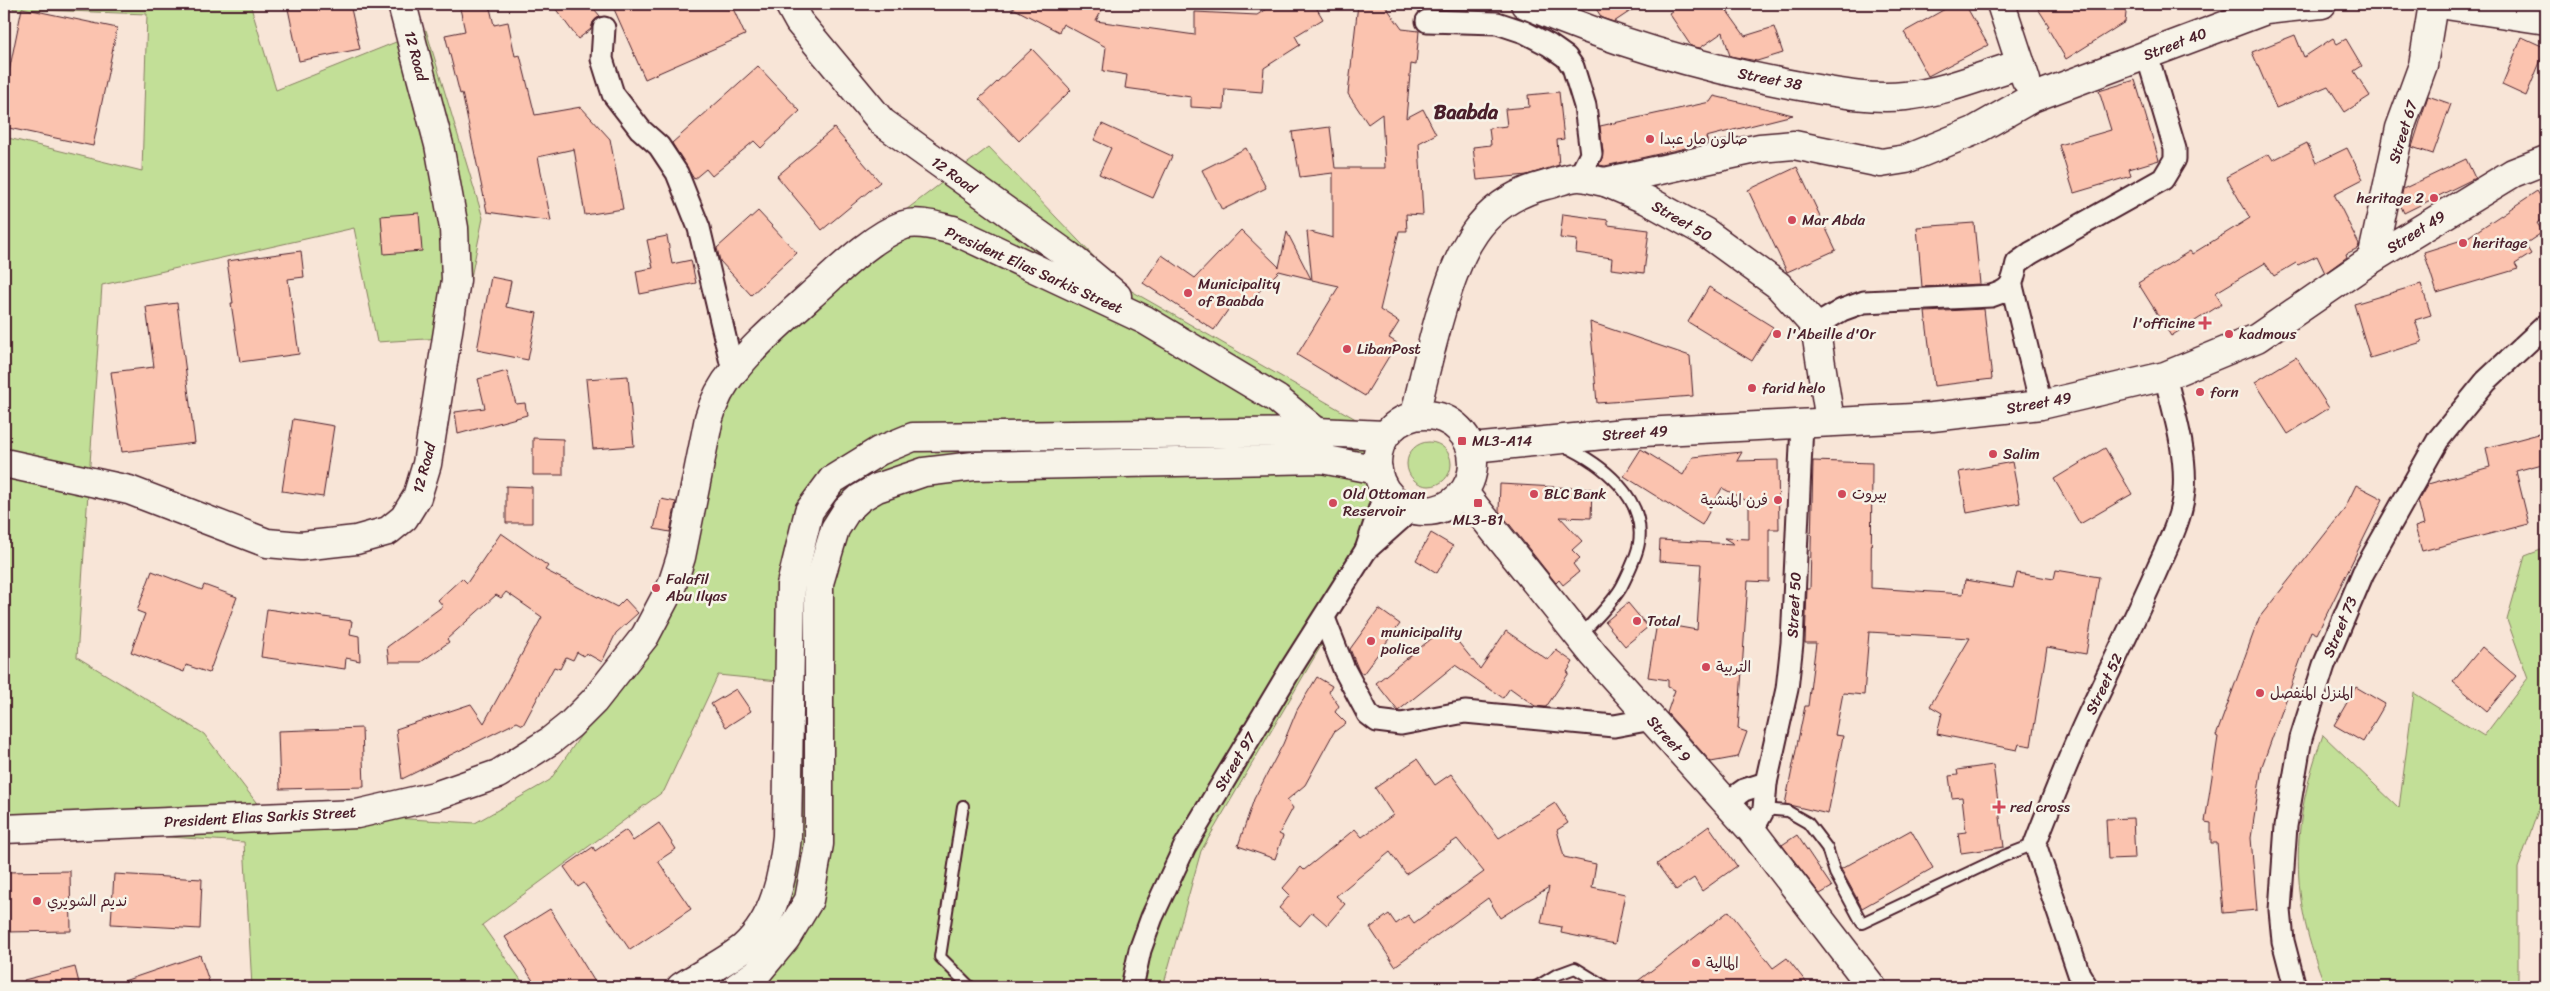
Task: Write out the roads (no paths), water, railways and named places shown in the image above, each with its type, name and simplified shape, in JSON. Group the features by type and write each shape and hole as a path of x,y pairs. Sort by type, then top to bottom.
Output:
{"main road":[{"name":"12 Road","path":"4,463 128,490 267,543 301,546 356,540 388,530 404,518 417,497 427,464 456,280 454,228 439,145 402,4"},
{"name":"12 Road","path":"789,4 799,22 882,122 1069,256 1145,320"},
{"name":"Street 38","path":"1525,4 1563,20 1684,62 1784,83 1871,96 1923,94 2021,64"},
{"path":"2001,4 2032,98"},
{"name":"Street 40","path":"1415,415 1428,359 1454,268 1476,229 1486,217 1516,195 1529,189 1592,180 1760,148 1794,145 1880,163 1906,159 1974,131 2032,98 2147,55 2266,7 2322,4"},
{"name":"Street 67","path":"2372,259 2400,128 2423,64 2433,4"},
{"path":"2439,4 2546,20"},
{"name":"Street 49","path":"1472,448 1624,433 1932,417 2041,405 2165,376 2256,338 2372,259 2513,173 2546,160"},
{"name":"Street 50","path":"1592,180 1647,200 1705,232 1778,285 1815,326"},
{"name":"President Elias Sarkis Street","path":"4,829 357,814 435,796 498,774 517,762 570,726 594,701 645,636 672,585 691,514 709,418 715,398 733,371 762,339 835,274 880,238 906,225 921,224 953,230 1145,320"},
{"path":"1145,320 1277,399 1316,432 1322,458"},
{"path":"1815,326 1830,421"},
{"path":"1429,414 1443,418 1456,425 1466,435 1472,448 1474,464 1471,479 1464,493 1454,502 1442,508 1429,511 1403,506 1382,480 1377,458 1386,435 1404,419 1415,415 1429,414"},
{"path":"681,987 742,948 756,934 766,918 783,874 787,836 791,585 809,511 832,480 879,451 914,437 1316,432 1386,435"},
{"path":"737,987 757,973 786,938 809,900 819,844 819,583 835,529 847,510 860,498 877,488 917,474 974,466 1322,458 1382,480"},
{"path":"4,482 48,472"},
{"name":"Street 9","path":"1464,493 1579,637 1652,719 1727,802 1758,820 1872,987"}],"street":[{"path":"1427,20 1497,23 1540,40 1566,57 1573,67 1585,106 1592,180"},
{"path":"604,28 602,60 613,94 640,129 659,146 677,173 699,228 733,371"},
{"path":"2041,405 2012,286 2017,263 2163,179 2171,169 2175,159 2175,149 2147,55"},
{"path":"1815,326 1842,310 1864,302 1991,296 2003,292 2012,286"},
{"name":"Street 73","path":"2295,987 2283,941 2280,910 2286,826 2301,738 2324,665 2363,573 2438,440 2486,381 2546,325"},
{"name":"Street 52","path":"2035,844 2058,784 2089,714 2132,626 2179,514 2184,494 2185,473 2174,411 2165,376"},
{"name":"Street 50","path":"1758,820 1787,689 1792,643 1802,424"},
{"name":"Street 97","path":"1366,550 1382,480"},
{"name":"Street 97","path":"1132,987 1140,950 1152,917 1184,846 1366,550 1412,509"},
{"path":"1324,618 1344,669 1368,714 1377,721 1401,724 1465,712 1614,726 1652,719"},
{"path":"1727,802 1744,790 1766,783"},
{"path":"2035,844 2079,974 2087,987"}],"lane":[{"path":"1552,440 1601,467 1624,492 1637,513 1639,543 1621,587 1579,637"},
{"path":"963,806 940,956 970,987"},
{"path":"1758,820 1787,811 1808,823 1827,848 1835,874 1862,923 1995,860 2035,844"},
{"path":"1536,987 1556,975 1575,968 1606,987"}],"place":[{"name":"صالون مار عبدا","path":"1650,139"},
{"name":"heritage 2","path":"2434,198"},
{"name":"Mar Abda","path":"1792,220"},
{"name":"heritage","path":"2463,243"},
{"name":"Municipality of Baabda","path":"1188,293"},
{"name":"l'officine","path":"2205,323"},
{"name":"l'Abeille d'Or","path":"1777,334"},
{"name":"kadmous","path":"2229,334"},
{"name":"LibanPost","path":"1347,349"},
{"name":"farid helo","path":"1752,388"},
{"name":"forn","path":"2200,392"},
{"name":"ML3-A14","path":"1462,441"},
{"name":"Salim","path":"1993,454"},
{"name":"BLC Bank","path":"1534,494"},
{"name":"بيروت","path":"1842,494"},
{"name":"فرن المنشية","path":"1778,500"},
{"name":"Old Ottoman Reservoir","path":"1333,503"},
{"name":"ML3-B1","path":"1478,503"},
{"name":"Falafil Abu Ilyas","path":"656,588"},
{"name":"Total","path":"1637,621"},
{"name":"municipality police","path":"1371,641"},
{"name":"التربية","path":"1706,667"},
{"name":"المنزل المنفصل","path":"2260,693"},
{"name":"red cross","path":"1999,807"},
{"name":"نديم الشويري","path":"37,901"},
{"name":"المالية","path":"1696,963"}],"district":[{"name":"Baabda","path":"1466,112"}]}
